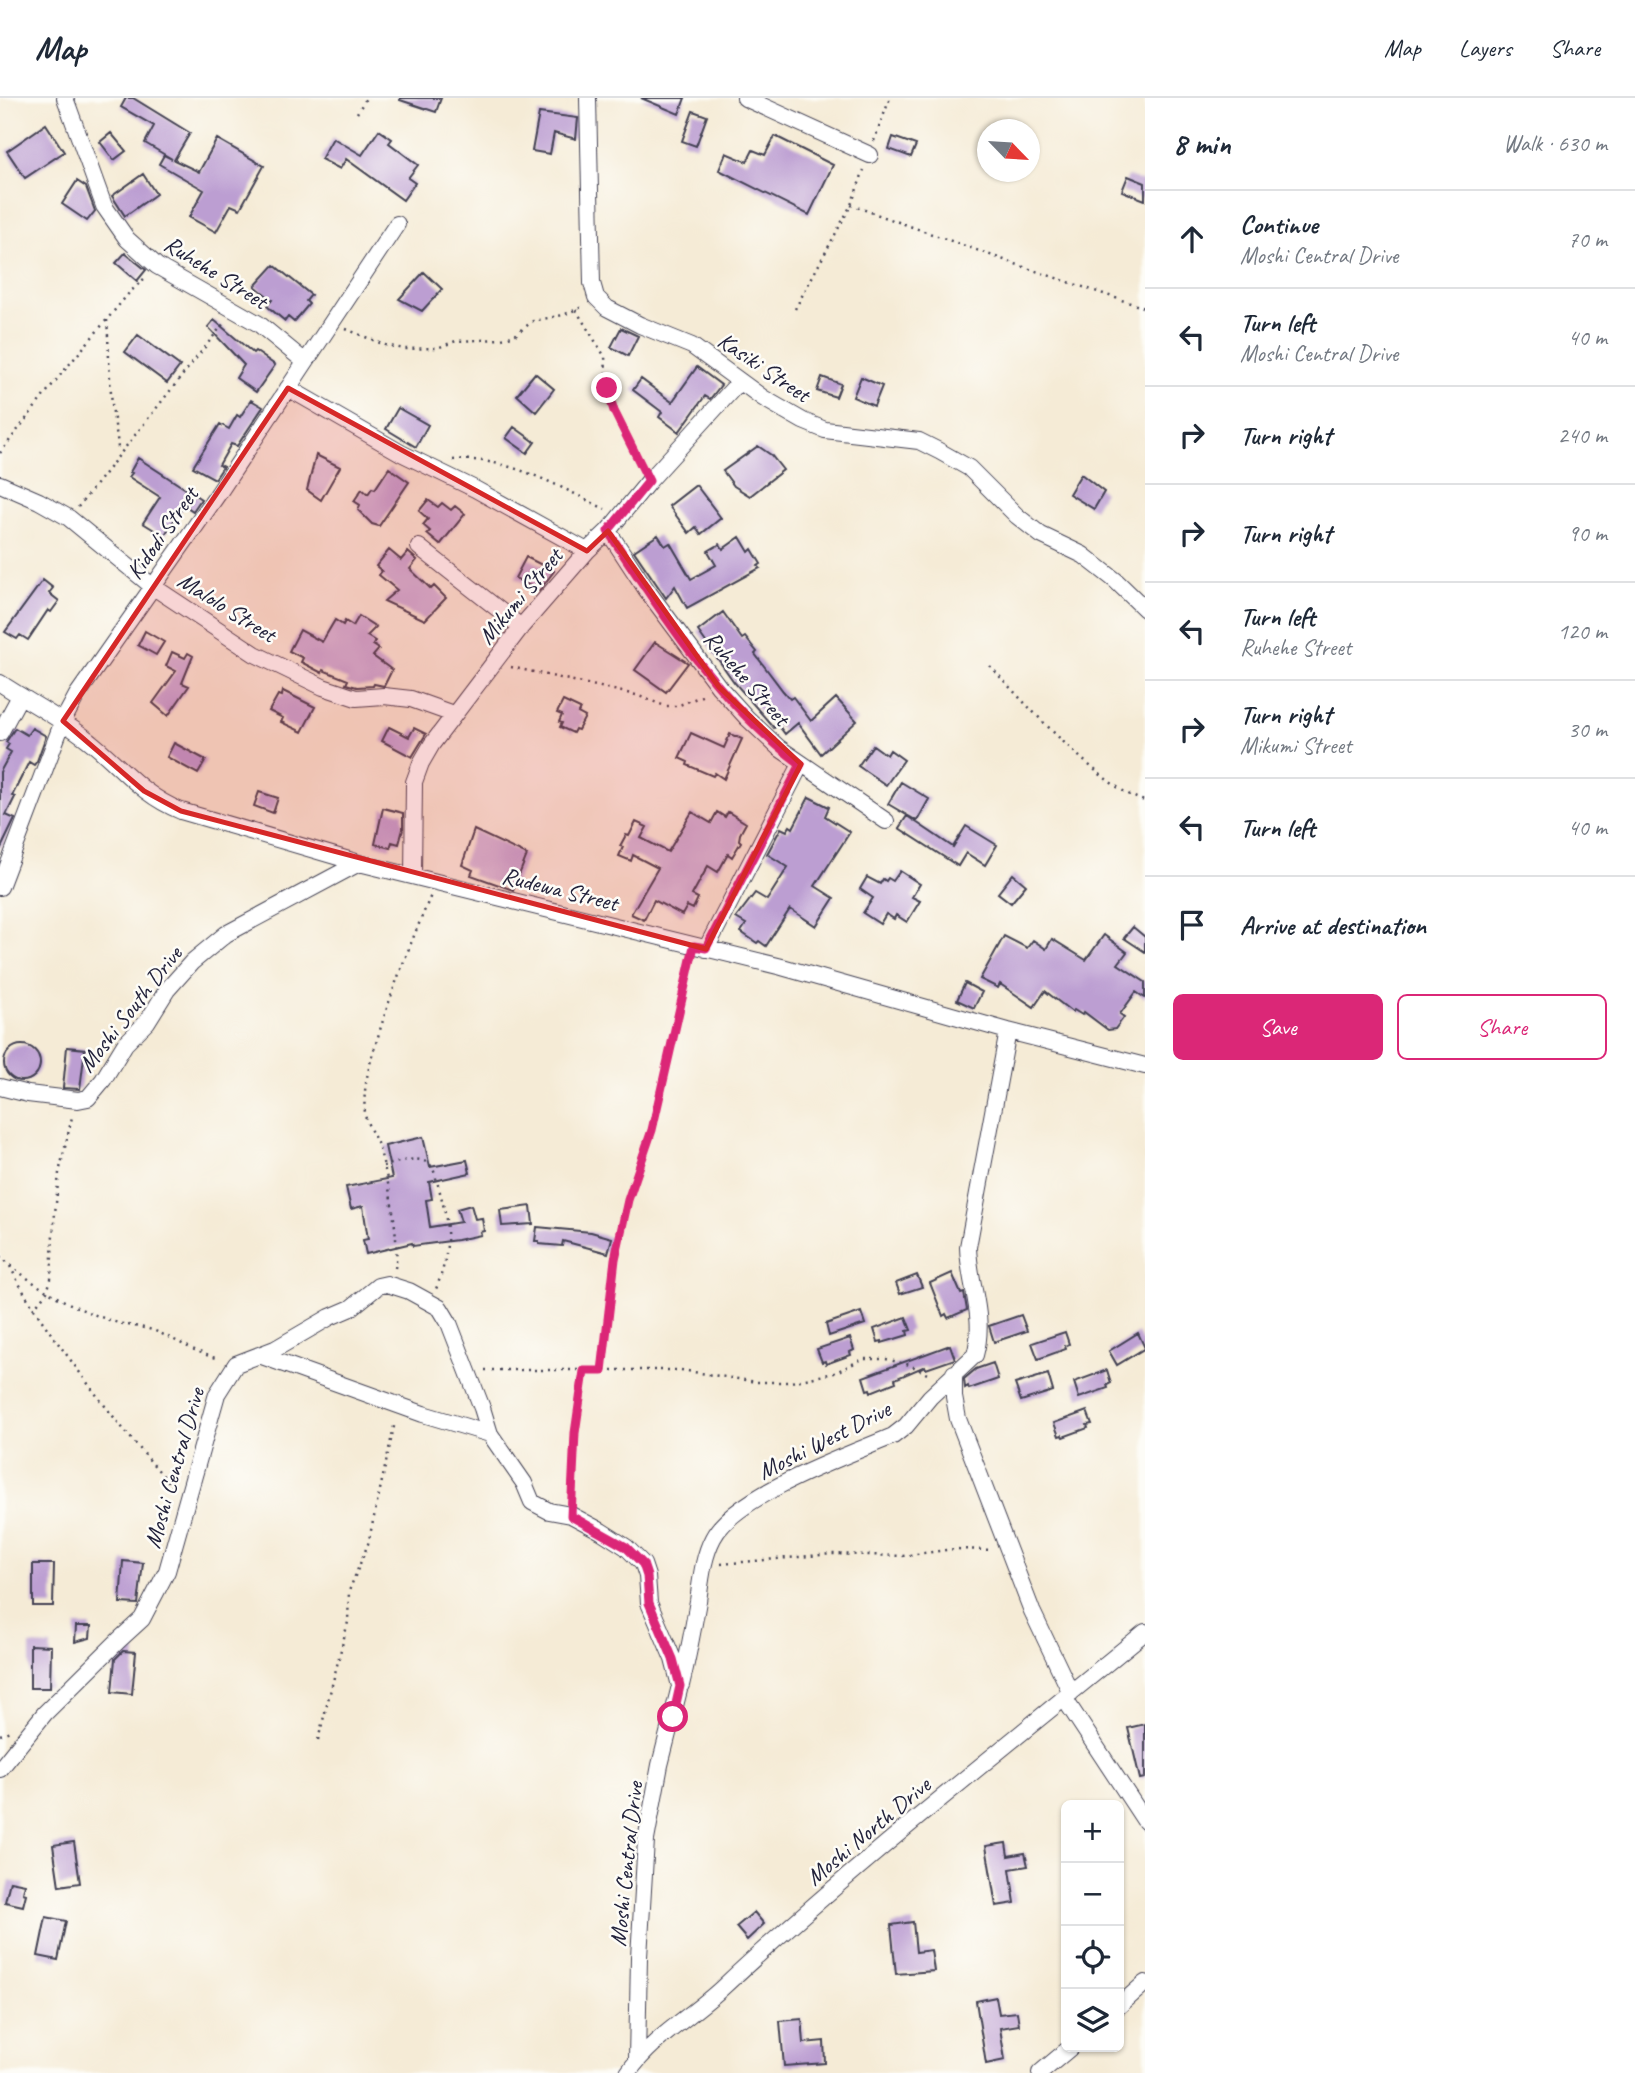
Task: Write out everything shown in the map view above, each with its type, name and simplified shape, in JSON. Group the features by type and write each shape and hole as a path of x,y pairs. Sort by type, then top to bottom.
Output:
{"street":[{"name":"Ruhehe Street","path":"65,98 104,206 127,239 157,266 259,324 304,361"},
{"path":"588,98 592,284 596,297"},
{"path":"745,98 870,155"},
{"name":"Kidodi Street","path":"0,887 63,721 101,657 288,388 397,224"},
{"name":"Kasiki Street","path":"596,297 607,307 640,325 692,346 763,398 803,421 825,430 919,441 969,468 1017,516 1041,535 1083,555 1115,580 1145,609"},
{"name":"Mikumi Street","path":"413,876 414,782 421,763 453,714 521,627 740,381"},
{"path":"288,388 357,429 475,489 587,551"},
{"name":"Malolo Street","path":"2,488 69,518 152,586 255,653 323,687 356,698 384,696 411,699 453,714"},
{"name":"Ruhehe Street","path":"608,531 646,589 719,687 747,718 779,748 886,821"},
{"path":"419,547 521,627"},
{"name":"Rudewa Street","path":"0,683 63,721 90,741 144,791 163,804 261,836 359,863 782,967 1008,1031 1145,1066"},
{"path":"0,733 20,696"},
{"path":"700,947 801,764"},
{"name":"Moshi South Drive","path":"0,1087 29,1094 78,1100 88,1098 96,1091 125,1044 147,1022 167,990 201,955 226,934 359,863"},
{"name":"Moshi West Drive","path":"680,1686 688,1659 703,1568 712,1539 721,1525 734,1513 774,1489 893,1436 975,1355 978,1345 978,1300 968,1271 968,1247 1008,1031"},
{"path":"236,1364 275,1349 351,1308 378,1286 387,1284 409,1291 440,1308 468,1370 490,1434 524,1483 532,1502 549,1511 571,1516 626,1547 643,1564 647,1576 649,1603 673,1659 680,1686"},
{"path":"259,1355 490,1434"},
{"name":"Moshi Central Drive","path":"0,1769 45,1713 142,1619 167,1571 217,1394 236,1364"},
{"path":"949,1378 958,1419 1068,1696 1145,1821"},
{"name":"Moshi North Drive","path":"632,2067 708,2002 785,1929 1145,1632"},
{"name":"Moshi Central Drive","path":"632,2067 646,1840 660,1765 680,1686"},
{"path":"1124,2002 1145,1983"},
{"path":"1040,2073 1064,2052"}],"path":[{"path":"357,113 366,98"},
{"path":"795,309 851,205 890,98"},
{"path":"851,205 1021,267 1145,308"},
{"path":"0,453 129,293 157,266"},
{"path":"332,322 385,345 437,348 456,341 502,339 515,335 533,321 576,310 596,297"},
{"path":"69,518 235,309"},
{"path":"576,310 605,357 607,388 614,411 649,481"},
{"path":"107,320 112,408 118,432 118,454"},
{"path":"426,464 474,459 506,466 550,482 620,516"},
{"path":"494,662 636,695 665,705 689,703 719,687"},
{"path":"990,666 1024,703 1092,767 1113,784 1145,801"},
{"path":"387,1284 397,1257 396,1234 377,1143 365,1117 364,1099 368,1069 401,964 436,883"},
{"path":"602,1371 615,1259 628,1200 652,1130 700,947"},
{"path":"33,1309 47,1292 51,1279 52,1233 59,1172 65,1139 78,1100"},
{"path":"383,1166 416,1158 428,1162 433,1168 448,1229 447,1257 431,1302"},
{"path":"0,1256 10,1266 71,1306 115,1322 156,1332 199,1354 236,1364"},
{"path":"10,1266 33,1309 106,1409 186,1501"},
{"path":"468,1370 602,1371 634,1368 681,1370 757,1382 791,1382 834,1373 863,1359 886,1359 949,1378"},
{"path":"571,1516 575,1433 584,1371"},
{"path":"318,1740 348,1622 349,1591 368,1544 399,1405"},
{"path":"703,1568 733,1561 820,1555 902,1556 954,1549 1010,1550"}],"highlighted area":[{"path":"288,388 587,551 608,531 719,687 801,764 706,949 181,811 144,791 63,721"}],"building":[{"path":"126,98 133,98 190,133 174,160 199,172 217,139 264,166 240,209 231,205 216,232 189,217 204,190 159,164 164,155 172,159 145,143 154,126 121,107"},
{"path":"400,98 441,98 436,112"},
{"path":"641,98 685,98 679,114"},
{"path":"693,111 707,116 696,146 682,141"},
{"path":"539,113 578,118 576,139 554,133 550,154 532,151"},
{"path":"46,124 64,152 25,178 7,151"},
{"path":"379,130 392,139 389,143 418,165 408,178 415,183 403,200 346,159 340,169 321,159 333,138 362,155"},
{"path":"111,133 126,151 114,160 100,142"},
{"path":"775,136 833,165 809,215 719,170 726,153 747,162 753,150 765,155"},
{"path":"893,137 916,145 911,157 889,149"},
{"path":"143,174 156,194 125,216 112,196"},
{"path":"1128,176 1145,183 1145,200 1122,191"},
{"path":"77,181 86,187 95,211 87,221 62,204"},
{"path":"125,253 146,270 137,281 116,263"},
{"path":"274,265 311,295 306,301 309,304 294,322 288,317 285,321 267,306 272,300 255,286"},
{"path":"424,272 442,289 422,311 399,299"},
{"path":"214,320 253,353 255,351 275,365 256,392 236,378 244,365 208,327"},
{"path":"621,328 638,336 628,356 611,347"},
{"path":"138,335 180,366 167,383 125,352"},
{"path":"697,367 721,385 710,399 705,396 679,432 659,417 662,412 633,390 641,379 672,402"},
{"path":"535,373 554,389 536,412 517,395"},
{"path":"822,377 841,384 836,397 817,391"},
{"path":"861,377 882,386 874,406 853,397"},
{"path":"251,400 263,407 237,446 231,444 219,465 223,467 215,479 193,467 220,424 229,429"},
{"path":"398,408 428,425 416,447 386,429"},
{"path":"514,427 535,442 527,453 506,438"},
{"path":"758,446 771,455 783,470 750,496 734,486 723,471"},
{"path":"316,455 340,467 321,500 307,490"},
{"path":"138,458 201,499 193,511 184,505 164,536 143,523 160,497 129,477"},
{"path":"389,468 409,482 379,526 372,524 358,510 360,505 354,501 362,489 368,494 372,488 375,489"},
{"path":"1081,474 1104,492 1094,509 1069,494"},
{"path":"696,485 721,518 701,534 696,527 689,533 669,506"},
{"path":"428,500 438,507 442,503 451,510 455,506 465,514 440,545 427,534 430,531 423,525 428,519 419,511"},
{"path":"658,535 665,546 670,543 691,579 716,565 708,551 720,544 723,549 740,537 749,552 752,549 761,564 758,566 760,568 687,608 675,586 666,598 634,551"},
{"path":"389,550 401,560 408,552 417,560 410,569 431,589 434,586 446,598 425,620 384,601 397,590 379,575 382,571 376,566"},
{"path":"526,557 554,571 539,591 515,578"},
{"path":"43,580 53,588 49,593 59,601 51,612 48,610 28,640 20,635 17,639 5,632"},
{"path":"723,612 742,639 745,637 757,652 755,654 783,691 790,699 793,697 811,721 836,698 857,721 821,754 798,723 785,734 778,725 774,728 734,682 698,631"},
{"path":"359,616 376,627 367,636 375,641 373,645 379,649 373,656 392,670 384,686 374,684 357,687 346,684 348,680 323,670 322,673 301,662 303,658 289,651 300,630 322,642 335,620 343,625 345,621 353,626"},
{"path":"145,631 164,642 156,655 138,645"},
{"path":"655,642 688,663 666,692 635,670"},
{"path":"172,652 185,658 188,653 193,656 182,683 189,686 168,716 153,703 176,671 166,666"},
{"path":"283,691 315,707 302,732 281,722 283,718 269,711"},
{"path":"563,701 580,709 578,713 585,717 578,730 575,729 573,733 560,727 562,715 557,713"},
{"path":"389,727 409,737 414,728 426,734 412,757 382,741"},
{"path":"15,728 27,735 32,728 46,736 37,761 34,765 29,762 12,796 15,797 6,815 15,819 0,850 0,772 11,752 6,749 9,744 6,742"},
{"path":"691,733 724,748 730,734 742,739 724,779 715,773 713,776 687,765 688,762 679,758"},
{"path":"174,743 206,760 198,774 167,757"},
{"path":"873,745 887,755 890,750 904,760 886,785 858,766"},
{"path":"901,782 929,799 917,821 888,804"},
{"path":"259,792 278,798 273,813 254,806"},
{"path":"809,797 829,807 825,816 850,832 815,886 834,898 816,926 790,909 766,946 741,932 746,924 736,918 755,893 767,900 788,867 767,854 781,828 787,831 790,826 793,828"},
{"path":"383,808 403,813 399,844 392,842 390,848 375,844"},
{"path":"692,812 711,823 717,812 725,817 728,812 746,823 740,834 741,842 732,857 728,854 718,872 708,866 692,895 698,898 693,909 687,906 682,915 654,900 644,920 631,914 658,868 633,855 631,861 619,856 623,847 620,846 626,835 629,836 636,822 647,827 641,838 668,852"},
{"path":"907,816 953,847 966,826 997,845 985,865 966,853 958,866 899,828"},
{"path":"474,830 527,855 513,890 471,875 473,870 462,865"},
{"path":"900,871 920,884 912,897 920,901 907,922 896,915 894,919 886,914 880,924 863,913 873,898 860,889 867,877 880,884 883,879 893,881"},
{"path":"1013,874 1026,885 1011,903 998,893"},
{"path":"1133,927 1145,937 1145,952 1124,938"},
{"path":"1104,935 1127,952 1118,964 1145,982 1145,998 1136,992 1120,1014 1124,1017 1115,1029 1108,1030 1084,1012 1082,1015 1074,1010 1072,1012 1045,991 1034,1007 1000,984 998,988 980,979 1004,936 1027,948 1033,940 1046,949 1052,939 1086,960"},
{"path":"965,983 982,992 974,1008 957,1000"},
{"path":"22,1045 35,1050 40,1063 35,1076 22,1081 9,1076 4,1063 9,1050"},
{"path":"67,1047 85,1049 80,1089 63,1088"},
{"path":"423,1137 430,1167 467,1160 470,1173 429,1182 432,1199 426,1200 430,1227 461,1222 457,1209 471,1205 475,1219 482,1218 484,1231 480,1232 481,1235 457,1240 413,1246 412,1243 366,1254 363,1240 368,1239 363,1206 351,1209 346,1187 392,1178 385,1146"},
{"path":"531,1206 533,1224 502,1226 500,1210"},
{"path":"537,1227 591,1232 612,1238 608,1253 563,1241 562,1246 539,1244 539,1241 535,1241"},
{"path":"952,1273 961,1294 964,1293 967,1310 948,1318 946,1314 943,1316 930,1283"},
{"path":"917,1275 922,1287 900,1294 896,1283"},
{"path":"861,1312 865,1324 829,1336 826,1324"},
{"path":"1021,1315 1027,1331 994,1342 989,1326"},
{"path":"906,1317 911,1330 907,1331 908,1335 878,1342 874,1329"},
{"path":"1065,1332 1069,1344 1065,1346 1066,1349 1038,1359 1032,1343"},
{"path":"1138,1333 1145,1348 1117,1365 1109,1351"},
{"path":"850,1338 854,1350 850,1352 851,1355 826,1364 825,1361 822,1362 817,1349"},
{"path":"950,1345 955,1359 926,1369 925,1366 895,1379 896,1382 871,1392 870,1389 867,1390 863,1377"},
{"path":"993,1363 998,1379 965,1388 964,1379 976,1369"},
{"path":"1107,1370 1111,1383 1107,1385 1108,1388 1079,1398 1074,1382"},
{"path":"1048,1374 1053,1391 1021,1401 1015,1384"},
{"path":"1087,1411 1092,1424 1087,1425 1088,1428 1059,1436 1054,1423"},
{"path":"123,1561 143,1563 138,1604 120,1603"},
{"path":"33,1564 54,1564 53,1606 33,1606"},
{"path":"76,1626 91,1626 90,1638 75,1642"},
{"path":"30,1645 51,1646 50,1688 30,1688"},
{"path":"123,1651 136,1652 132,1694 112,1692 115,1659"},
{"path":"1145,1724 1145,1778 1140,1779 1128,1728"},
{"path":"74,1842 80,1883 59,1886 53,1845"},
{"path":"1006,1843 1008,1856 1025,1853 1028,1866 1010,1869 1015,1903 996,1906 986,1846"},
{"path":"10,1881 25,1884 23,1906 5,1902"},
{"path":"754,1912 764,1924 747,1940 736,1927"},
{"path":"46,1917 66,1921 58,1960 38,1956"},
{"path":"913,1922 916,1952 931,1950 934,1971 896,1974 891,1925"},
{"path":"996,1997 999,2014 1017,2012 1019,2025 1000,2028 1005,2060 986,2064 976,2001"},
{"path":"802,2019 804,2043 824,2041 825,2063 784,2066 780,2021"}],"route":[{"path":"607,388 614,411 649,481 608,531 646,589 719,687 747,718 801,764 706,948 694,946 665,1081 652,1130 632,1183 615,1259 602,1371 584,1371 575,1433 571,1516 626,1547 638,1556 643,1564 647,1576 649,1603 673,1659 680,1686 673,1717"}]}
